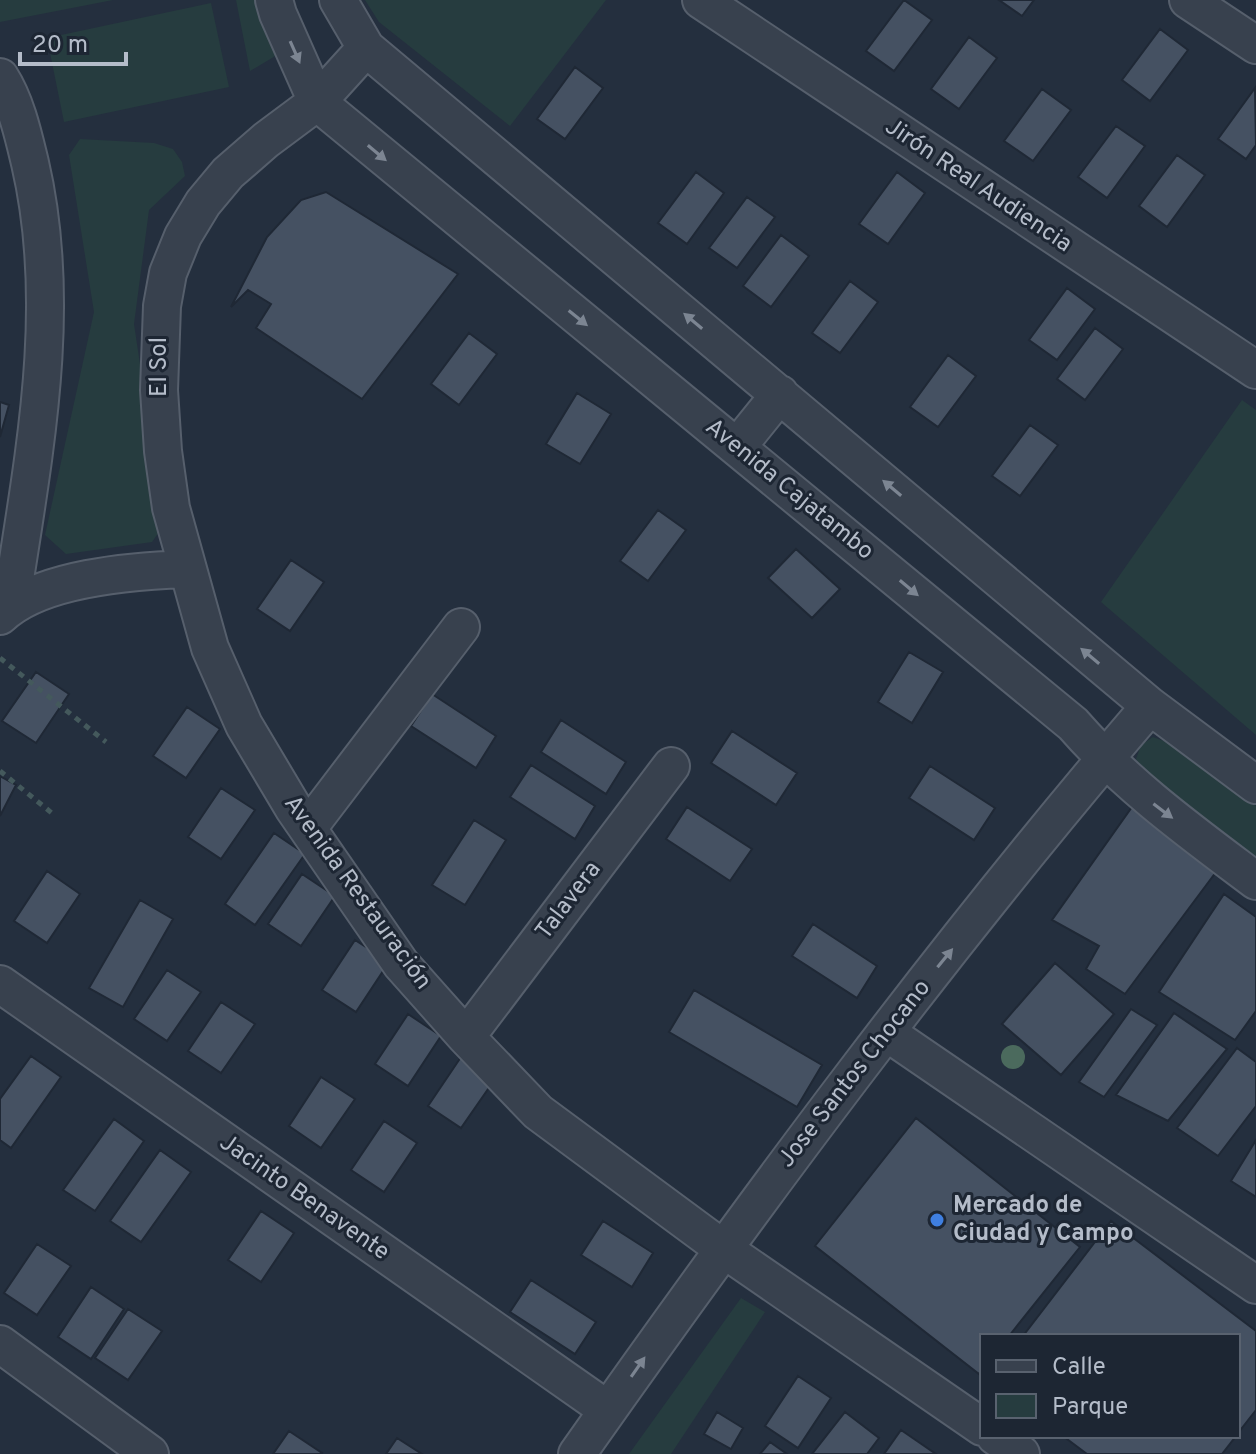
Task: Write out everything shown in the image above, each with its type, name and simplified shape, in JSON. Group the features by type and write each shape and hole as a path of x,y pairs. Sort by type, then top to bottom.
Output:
{"street":[{"path":"274,0 317,102"},
{"path":"338,0 366,48 1150,706 1256,785"},
{"name":"Jirón Real Audiencia","path":"701,0 1256,370"},
{"path":"1188,0 1256,45"},
{"name":"El Sol","path":"186,569 171,508 159,390 162,306 168,273 183,236 203,203 228,173 317,102 366,48"},
{"path":"0,77 8,89 24,136 37,193 45,267 45,343 40,402 6,611"},
{"name":"Avenida Cajatambo","path":"317,102 1073,724 1104,760 1148,800 1256,881"},
{"path":"738,446 780,394"},
{"path":"6,611 53,589 96,577 186,569"},
{"name":"Avenida Restauración","path":"186,569 210,648 244,725 308,828 401,964 466,1037 538,1112 722,1248 980,1426"},
{"path":"308,828 461,627"},
{"name":"Jose Santos Chocano","path":"577,1454 722,1248 886,1032 1150,706"},
{"name":"Talavera","path":"466,1037 671,766"},
{"name":"Jacinto Benavente","path":"0,984 608,1410"},
{"path":"886,1032 1256,1285"},
{"path":"0,1344 150,1454"},
{"path":"998,1438 1021,1454"}],"path":[{"path":"0,658 106,742"},
{"path":"0,771 53,814"}],"green space":[{"path":"0,0 113,0 0,22"},
{"path":"236,0 259,0 277,55 250,71"},
{"path":"365,0 606,0 510,126 379,22"},
{"path":"211,3 229,87 64,122 47,38"},
{"path":"80,139 154,143 173,149 182,162 185,176 149,210 134,324 164,525 152,542 66,554 45,535 94,312 69,155"},
{"path":"1242,400 1256,410 1256,735 1101,602"},
{"path":"1153,737 1172,744 1256,806 1256,860 1173,799 1145,772 1136,759 1141,745"},
{"path":"741,1298 765,1312 671,1454 629,1454"}],"building":[{"path":"904,0 932,20 894,71 866,51"},
{"path":"999,0 1034,0 1022,16"},
{"path":"1160,29 1188,50 1150,101 1122,80"},
{"path":"969,37 997,58 959,109 931,89"},
{"path":"575,67 603,88 565,139 537,119"},
{"path":"1255,88 1256,145 1246,159 1218,139"},
{"path":"1042,89 1071,110 1033,161 1004,141"},
{"path":"1116,126 1145,146 1107,198 1078,177"},
{"path":"1177,155 1205,175 1167,227 1139,206"},
{"path":"696,172 724,193 687,244 658,223"},
{"path":"897,172 925,193 888,244 859,224"},
{"path":"326,192 458,274 362,399 256,328 271,304 248,290 231,307 267,237 301,200"},
{"path":"747,197 775,217 737,268 709,248"},
{"path":"781,235 809,256 771,307 743,286"},
{"path":"850,281 878,302 840,353 812,333"},
{"path":"1067,288 1095,309 1057,360 1029,340"},
{"path":"1095,328 1123,349 1085,400 1057,379"},
{"path":"469,333 497,354 459,405 431,384"},
{"path":"948,355 976,376 938,427 910,407"},
{"path":"577,393 611,414 580,464 546,444"},
{"path":"0,402 9,405 0,437"},
{"path":"1030,425 1058,445 1020,496 992,476"},
{"path":"658,510 686,530 648,581 620,561"},
{"path":"796,549 840,589 812,618 768,578"},
{"path":"291,560 324,582 290,631 257,609"},
{"path":"909,652 943,672 912,723 878,702"},
{"path":"36,672 69,694 36,743 2,721"},
{"path":"432,694 496,736 476,768 411,726"},
{"path":"187,707 220,729 186,778 153,756"},
{"path":"561,720 626,762 606,794 541,752"},
{"path":"732,731 797,773 776,805 711,763"},
{"path":"531,765 595,806 575,839 510,797"},
{"path":"930,766 995,808 974,840 909,798"},
{"path":"0,776 16,785 0,816"},
{"path":"221,788 255,810 221,859 188,837"},
{"path":"687,807 752,849 730,881 666,839"},
{"path":"1132,807 1216,872 1125,994 1086,969 1099,946 1052,920"},
{"path":"474,820 506,840 465,905 432,885"},
{"path":"274,833 305,854 255,925 225,904"},
{"path":"47,871 80,894 47,943 14,921"},
{"path":"302,874 335,896 301,946 268,924"},
{"path":"1224,894 1256,917 1256,1011 1235,1040 1159,992"},
{"path":"140,900 173,919 123,1007 89,988"},
{"path":"813,924 877,966 857,998 792,956"},
{"path":"355,940 389,962 356,1012 322,990"},
{"path":"1055,963 1114,1014 1061,1075 1002,1024"},
{"path":"167,970 201,992 167,1041 134,1019"},
{"path":"694,990 822,1065 797,1107 669,1032"},
{"path":"221,1002 255,1024 221,1073 188,1051"},
{"path":"1131,1009 1157,1025 1104,1097 1079,1082"},
{"path":"1174,1013 1227,1049 1168,1121 1116,1095"},
{"path":"408,1014 441,1036 408,1086 375,1064"},
{"path":"1237,1048 1256,1062 1256,1106 1218,1156 1177,1128"},
{"path":"31,1056 61,1077 11,1148 0,1140 0,1099"},
{"path":"461,1057 495,1079 461,1128 428,1106"},
{"path":"321,1077 355,1099 321,1148 289,1126"},
{"path":"916,1118 1080,1247 1011,1334 980,1334 979,1374 815,1246"},
{"path":"114,1119 144,1141 95,1211 63,1190"},
{"path":"384,1121 417,1143 384,1192 351,1170"},
{"path":"1256,1140 1256,1197 1231,1181"},
{"path":"160,1150 191,1172 141,1242 110,1221"},
{"path":"261,1211 294,1233 261,1282 228,1260"},
{"path":"603,1221 653,1253 632,1287 581,1255"},
{"path":"1111,1221 1256,1331 1256,1410 1240,1430 1240,1334 1025,1334"},
{"path":"37,1244 71,1266 37,1315 4,1293"},
{"path":"531,1280 596,1322 575,1354 510,1312"},
{"path":"91,1287 124,1309 91,1359 58,1337"},
{"path":"128,1309 162,1331 128,1380 95,1358"},
{"path":"798,1376 831,1398 798,1448 765,1426"},
{"path":"717,1412 743,1428 731,1449 704,1434"},
{"path":"845,1412 879,1438 867,1454 812,1454"},
{"path":"901,1430 936,1454 884,1454"},
{"path":"289,1431 322,1453 273,1454"},
{"path":"397,1438 422,1454 386,1454"},
{"path":"1066,1438 1234,1438 1222,1454 1087,1454"},
{"path":"770,1442 787,1454 760,1454"}],"place":[{"name":"Mercado de Ciudad y Campo","path":"937,1220"}]}
